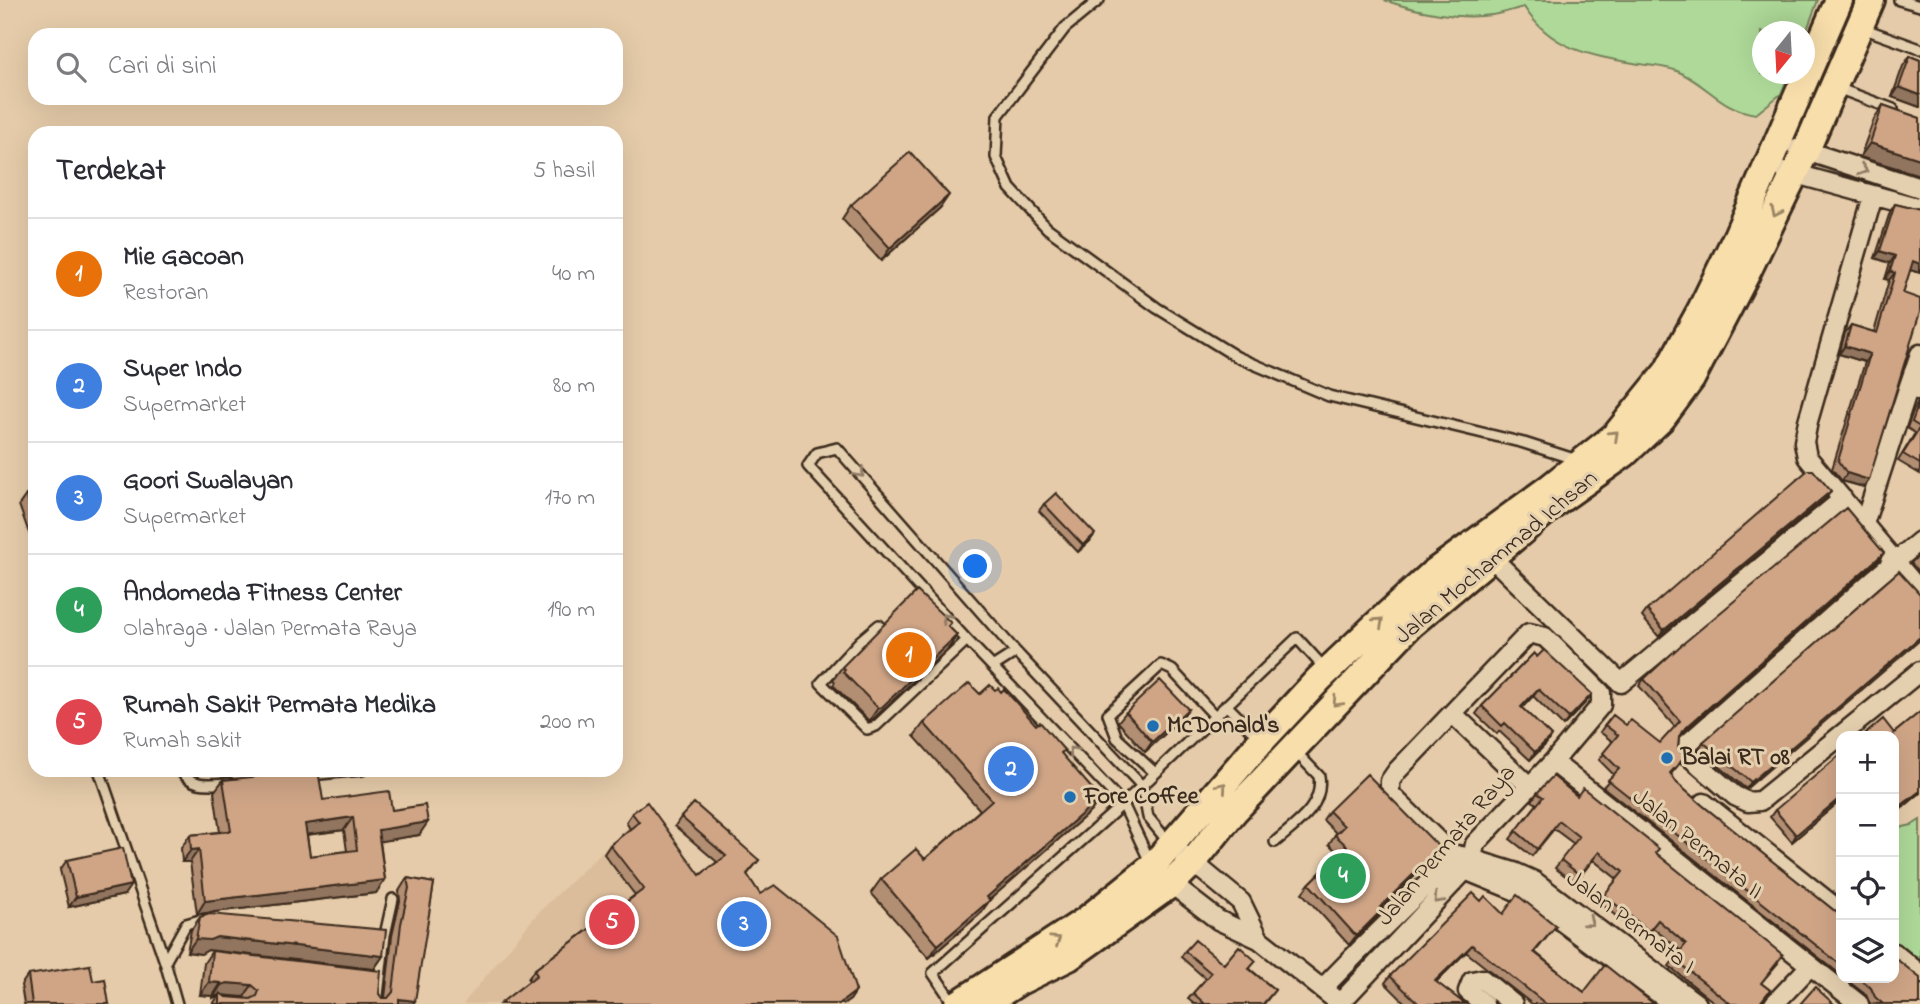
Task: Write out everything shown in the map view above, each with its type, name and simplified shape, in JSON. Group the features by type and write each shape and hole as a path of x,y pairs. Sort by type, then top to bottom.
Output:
{"main road":[{"name":"Jalan Mochammad Ichsan","path":"1161,875 1172,845 1261,741 1327,671 1441,583 1548,489 1616,435 1667,372 1731,249 1839,0"},
{"name":"Jalan Mochammad Ichsan","path":"966,1003 1085,921 1161,875 1193,862 1234,811 1410,625 1441,583 1492,558 1558,501 1624,454 1662,418 1691,379 1746,275 1806,150 1871,0"}],"street":[{"path":"1774,153 1806,150 1920,188"},
{"path":"1774,153 1794,175 1815,178 1920,208"},
{"path":"1873,196 1804,442 1807,457 1920,591"},
{"path":"1864,524 1915,389 1920,354"},
{"path":"1492,558 1621,683 1843,499"},
{"path":"1920,541 1685,746 1685,752 1735,796 1748,802 1760,801 1920,671"},
{"name":"Jalan Permata Raya","path":"1322,989 1461,856 1553,762 1601,705 1601,693 1545,637 1529,633 1390,780 1390,794 1413,819 1461,856"},
{"path":"1453,714 1529,786"},
{"name":"Jalan Permata II","path":"1553,762 1859,1004"},
{"path":"1704,803 1836,908"},
{"path":"1172,845 1241,902 1259,939"},
{"name":"Jalan Permata Raya","path":"1340,1003 1461,856"},
{"name":"Jalan Permata I","path":"1461,856 1514,872 1530,888 1642,971 1697,1004"},
{"path":"1161,875 1218,920 1259,939 1340,1003"},
{"path":"1899,957 1920,974"},
{"path":"1774,1004 1810,966"},
{"name":"Jalan Permata I","path":"1642,971 1674,1004"},
{"path":"1484,1004 1468,991 1472,981 1477,979 1482,979 1513,1004"}],"lane":[{"path":"1099,0 1065,28 998,116 996,157 1010,188 1047,228 1157,308 1237,357 1329,396 1524,443 1582,461"},
{"path":"1899,0 1920,6"},
{"path":"1858,27 1920,49"},
{"path":"1833,86 1908,115"},
{"path":"1161,875 1123,804 967,640 808,466 817,453 837,448 1016,652 1142,786 1148,817 1172,845"},
{"path":"878,625 860,640 821,683 867,729 876,726 967,640"},
{"path":"966,1003 933,973 1123,804 1297,638 1327,671"},
{"path":"994,666 1016,652"},
{"path":"1154,772 1117,738 1108,714 1161,665 1172,670 1214,715"},
{"path":"1226,705 1261,741"},
{"path":"1275,842 1312,810 1319,790 1319,776 1293,749"},
{"path":"101,777 166,962 177,1004"},
{"path":"185,777 204,785 243,781"},
{"path":"377,1004 385,934 393,899"},
{"path":"166,962 186,924 200,920 213,921"},
{"path":"372,933 385,934"},
{"path":"366,975 379,977"}],"shaded area":[{"path":"631,824 757,1004 463,1004 538,913"}],"green space":[{"path":"1384,0 1818,0 1810,21 1752,21 1752,84 1785,84 1781,94 1756,114 1723,102 1688,76 1673,69 1606,58 1575,49 1547,33 1524,7 1479,16 1451,15 1409,8"},
{"path":"1920,820 1920,967 1899,950 1899,828"}],"building":[{"path":"1910,56 1920,60 1920,95 1899,87"},
{"path":"1883,105 1920,118 1920,159 1870,143"},
{"path":"910,152 949,195 890,248 851,205"},
{"path":"1895,204 1920,210 1920,264 1913,261 1903,293 1920,299 1920,312 1869,480 1847,473 1838,461 1870,354 1845,346 1851,325 1877,333 1895,273 1890,271 1895,256 1880,251"},
{"path":"1920,400 1920,427 1912,422"},
{"path":"1920,427 1920,464 1903,454"},
{"path":"1808,470 1813,470 1831,491 1664,630 1647,610"},
{"path":"1056,493 1095,534 1083,545 1044,504"},
{"path":"1846,508 1884,553 1682,731 1678,748 1685,757 1670,773 1677,783 1702,805 1836,912 1836,961 1608,780 1619,769 1603,753 1618,735 1605,725 1613,715 1626,725 1631,720 1660,743 1680,721 1644,679"},
{"path":"1899,571 1920,594 1920,637 1751,782 1703,742"},
{"path":"917,591 951,623 948,626 957,635 878,708 843,672 845,670 842,667"},
{"path":"1544,650 1592,694 1569,718 1538,689 1521,707 1551,736 1535,752 1505,723 1502,726 1482,706 1534,653 1537,657"},
{"path":"1160,680 1188,709 1152,742 1126,712"},
{"path":"969,683 980,694 990,685 1001,692 1004,689 1036,725 1040,722 1064,750 1061,753 1100,798 987,897 990,900 938,945 881,879 916,849 925,859 992,800 924,723"},
{"path":"1920,712 1920,791 1899,807 1899,731 1896,731"},
{"path":"1883,719 1892,731 1869,731"},
{"path":"1836,758 1836,801 1796,835 1775,810"},
{"path":"1367,774 1440,848 1380,907 1383,909 1356,936 1309,884 1347,846 1335,835 1344,826 1329,811"},
{"path":"1553,776 1577,796 1583,788 1659,849 1656,853 1783,955 1761,983 1770,990 1759,1004 1731,1004 1674,959 1686,944 1658,920 1649,931 1604,895 1623,872 1599,852 1580,875 1561,860 1579,837 1559,821 1537,849 1516,831 1543,797 1537,793"},
{"path":"252,777 319,777 323,800 389,791 392,810 425,805 428,822 378,830 385,880 205,901 199,849 191,850 190,835 231,831 223,780","holes":["353,817 357,850 310,856 305,824"]},
{"path":"647,802 700,875 726,856 681,817 694,803 759,860 747,874 760,894 775,885 838,936 856,991 839,1004 503,1004 502,1002 537,975 534,970 644,889 610,845 639,822 632,813"},
{"path":"123,848 131,885 76,897 67,860"},
{"path":"407,878 434,883 415,1001 399,999 399,1004 220,1004 220,993 226,997 251,999 257,996 259,991 252,985 221,985 209,982 212,951 381,971 379,994 382,998 388,998 393,992 401,924 409,888"},
{"path":"1473,893 1481,901 1485,896 1503,914 1517,895 1556,926 1534,952 1584,992 1605,965 1654,1004 1546,1004 1472,945 1435,981 1465,1004 1419,1004 1390,976"},
{"path":"210,914 386,930 383,956 217,937 210,940 196,939 200,917"},
{"path":"1195,940 1224,964 1239,946 1256,961 1249,969 1275,990 1263,1004 1205,1004 1193,993 1211,973 1185,951"},
{"path":"1899,961 1920,978 1920,1004 1883,1004 1875,997 1871,988 1864,983 1899,983"},
{"path":"90,965 93,981 105,979 109,1004 32,1004 28,975"},
{"path":"1815,987 1834,1004 1800,1004"}],"place":[{"name":"Mie Gacoan","path":"909,655"},
{"name":"McDonald's","path":"1153,726"},
{"name":"Balai RT 08","path":"1667,758"},
{"name":"Super Indo","path":"1011,769"},
{"name":"Fore Coffee","path":"1070,797"},
{"name":"Andomeda Fitness Center","path":"1343,876"},
{"name":"Rumah Sakit Permata Medika","path":"612,922"},
{"name":"Goori Swalayan","path":"744,924"}]}
